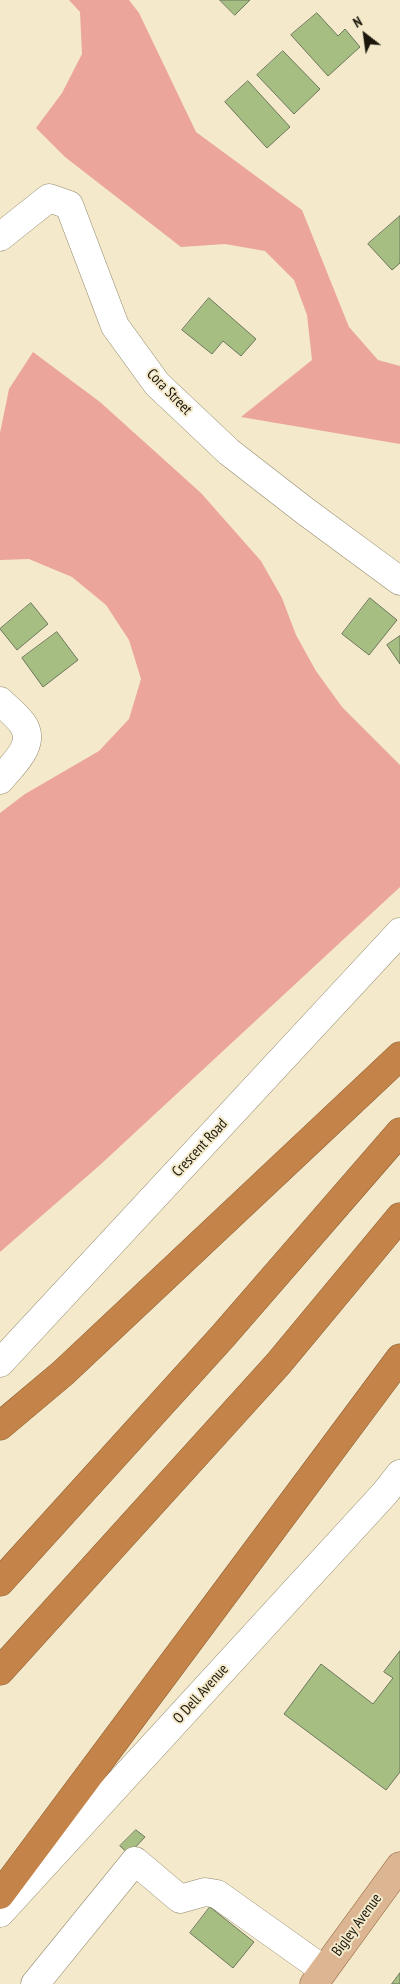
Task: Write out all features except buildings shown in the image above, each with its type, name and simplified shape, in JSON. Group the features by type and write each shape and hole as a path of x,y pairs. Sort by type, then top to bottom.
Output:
{"highway":[{"path":"0,1426 63,1373 400,1056"},
{"path":"0,1582 223,1336 400,1132"},
{"path":"0,1672 278,1364 400,1217"},
{"path":"0,1895 400,1358"}],"main road":[{"name":"Bigley Avenue","path":"319,1977 400,1866"}],"street":[{"name":"Cora Street","path":"0,237 48,198 69,205 114,326 157,384 229,452 400,581"},
{"path":"0,701 24,725 27,736 26,749 0,780"},
{"name":"Crescent Road","path":"0,1364 400,932"},
{"name":"O Dell Avenue","path":"0,1914 395,1490"},
{"path":"35,1984 135,1861 180,1899 205,1892 217,1894 319,1977"}],"shaded area":[{"path":"69,0 129,0 139,13 196,132 302,210 349,327 378,360 400,366 400,444 241,417 312,360 307,315 294,280 265,251 225,244 181,247 65,157 36,128 62,93 82,54 80,12"},
{"path":"33,352 100,402 201,493 261,561 282,598 296,635 316,671 342,707 400,765 400,887 100,1165 0,1252 0,813 25,794 99,751 129,719 141,679 129,640 106,605 72,577 29,559 0,560 0,433 9,389"}]}
